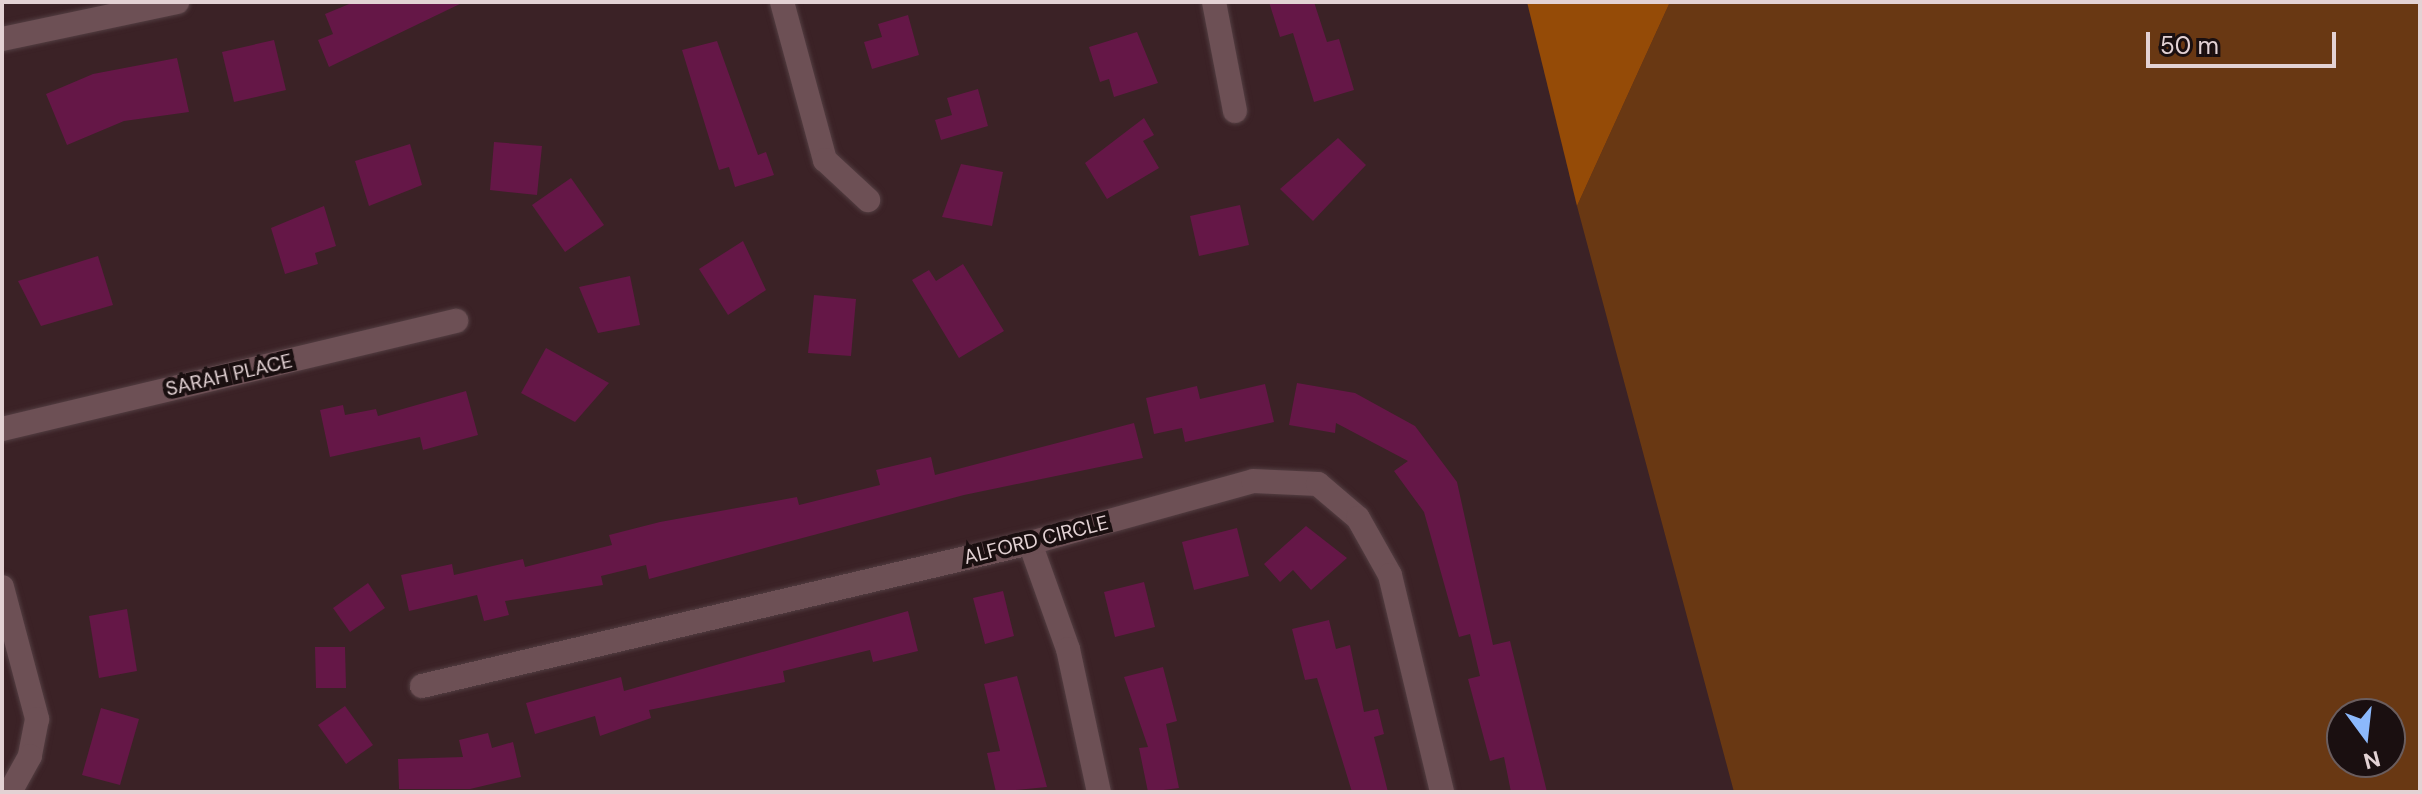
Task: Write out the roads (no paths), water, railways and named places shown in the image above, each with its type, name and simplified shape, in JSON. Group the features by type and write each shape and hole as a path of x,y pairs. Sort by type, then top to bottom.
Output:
{"street":[{"path":"2,39 177,2"},
{"path":"782,2 825,160 868,200"},
{"path":"1214,2 1235,111"},
{"name":"SARAH PLACE","path":"2,429 456,321"},
{"name":"ALFORD CIRCLE","path":"422,686 1030,543 1253,481 1318,484 1358,518 1390,575 1442,792"},
{"path":"1030,543 1068,649 1099,792"},
{"path":"2,587 37,719 30,756 10,792"}]}
